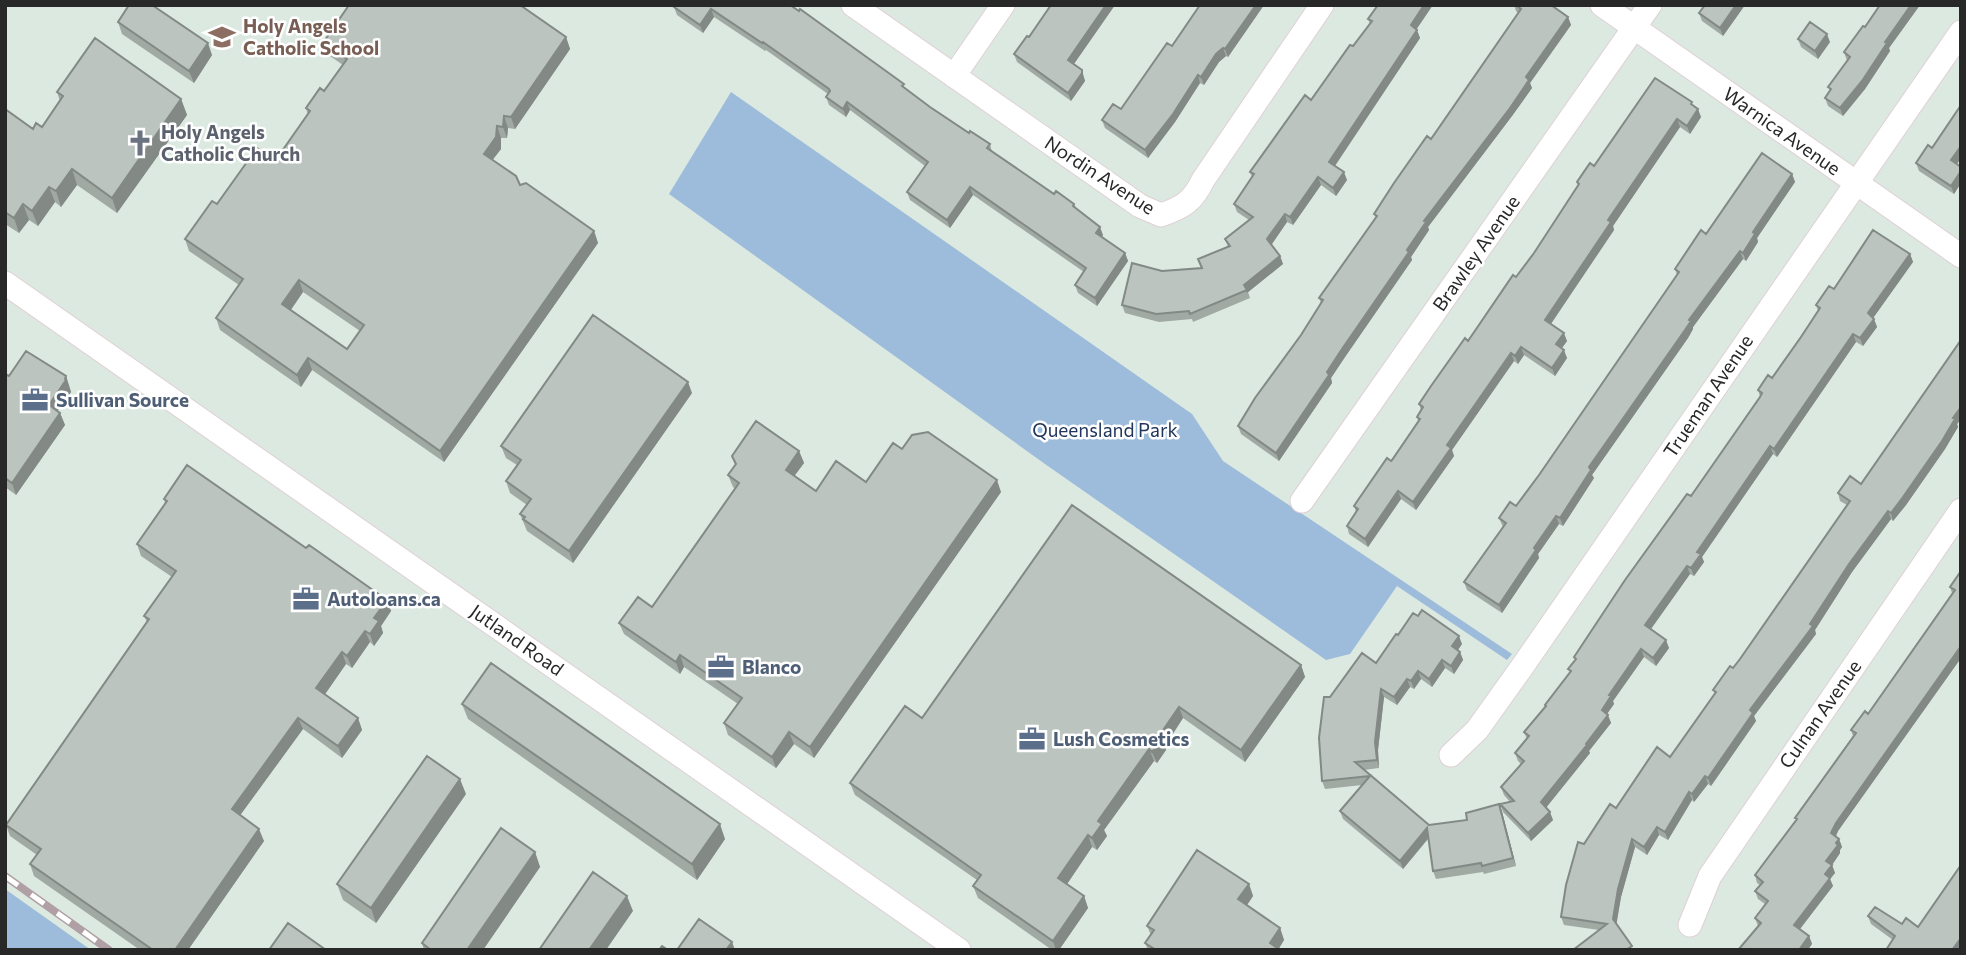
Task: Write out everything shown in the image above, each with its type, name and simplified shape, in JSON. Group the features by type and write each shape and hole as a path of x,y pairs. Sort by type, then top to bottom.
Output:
{"street":[{"name":"Nordin Avenue","path":"853,5 1140,206 1161,215 1181,207 1195,197 1203,180 1322,5"},
{"path":"954,76 1003,5"},
{"name":"Warnica Avenue","path":"1602,5 1961,256"},
{"name":"Brawley Avenue","path":"1302,501 1650,5"},
{"name":"Trueman Avenue","path":"1451,755 1477,730 1522,667 1961,32"},
{"name":"Jutland Road","path":"5,283 959,950"},
{"name":"Culnan Avenue","path":"1690,925 1710,876 1961,510"}],"green space":[{"name":"Queensland Park","path":"731,92 1192,414 1223,461 1512,654 1507,660 1397,586 1350,654 1326,660 1045,464 669,194"},
{"path":"5,889 91,950 5,950"}],"building":[{"path":"129,5 152,5 208,43 189,71 118,22"},
{"path":"349,5 520,5 566,37 511,117 504,116 503,127 497,126 496,137 484,154 516,176 520,185 526,183 594,231 440,451 308,358 297,375 216,318 243,279 185,239 212,201 217,204 257,148 275,161 310,111 306,108 320,88 324,91 347,59 323,43","holes":["299,280 364,325 347,349 282,304"]},
{"path":"790,5 799,11 800,9 904,84 902,86 930,107 990,144 987,148 1054,194 1056,191 1074,204 1073,206 1100,227 1096,233 1125,253 1095,298 1075,285 1086,268 970,187 947,220 907,192 928,162 847,102 843,109 826,97 829,89 711,9 700,25 674,7"},
{"path":"1051,5 1106,5 1068,60 1082,70 1082,73 1068,93 1014,54"},
{"path":"1200,5 1256,5 1225,49 1216,54 1201,77 1198,75 1145,150 1102,120 1113,104 1121,109 1167,43 1172,46"},
{"path":"1378,5 1424,5 1411,25 1417,30 1329,162 1344,172 1333,188 1318,177 1290,217 1285,214 1267,239 1280,256 1244,285 1247,290 1190,314 1189,311 1156,314 1122,305 1132,263 1162,271 1202,268 1198,259 1230,246 1225,239 1253,217 1234,204 1254,174 1250,172 1305,95 1311,100 1350,45 1353,46 1372,21 1368,19"},
{"path":"1516,5 1551,5 1568,17 1526,77 1529,80 1510,108 1424,221 1426,222 1407,250 1409,252 1342,349 1327,372 1329,375 1276,453 1238,426 1301,335 1323,300 1319,298 1377,216 1374,214 1394,183 1427,136 1431,139 1521,9"},
{"path":"1705,5 1736,5 1720,28 1699,13"},
{"path":"1880,5 1911,5 1862,81 1840,108 1825,98 1831,89 1828,87 1850,57 1844,52"},
{"path":"1810,22 1827,34 1815,51 1798,39"},
{"name":"Holy Angels Catholic Church","path":"95,38 181,99 112,198 72,169 56,191 49,187 32,211 23,204 14,218 5,212 5,109 33,129 36,123 42,127 63,96 57,92"},
{"path":"1655,78 1692,102 1698,109 1687,126 1677,119 1608,220 1611,222 1545,320 1564,333 1556,344 1564,350 1552,368 1521,347 1515,356 1511,353 1447,445 1451,448 1413,502 1398,491 1365,539 1347,526 1358,509 1354,506 1387,458 1392,460 1420,419 1417,417 1423,407 1419,404 1431,386 1465,338 1468,341 1513,275 1516,277 1534,253 1590,163 1594,166"},
{"path":"1961,105 1961,146 1951,160 1961,167 1961,171 1951,186 1916,163 1928,145 1932,148"},
{"path":"1762,153 1792,174 1753,232 1755,234 1743,253 1740,251 1689,320 1691,321 1685,330 1589,467 1591,470 1560,518 1556,516 1534,548 1536,550 1499,605 1464,582 1506,523 1499,518 1510,502 1516,506 1539,475 1679,272 1675,269 1701,230 1706,234"},
{"path":"1873,230 1910,254 1868,313 1874,319 1860,338 1853,334 1774,449 1770,446 1697,552 1701,554 1691,568 1687,566 1645,625 1666,640 1653,658 1641,649 1609,695 1611,696 1602,710 1608,715 1541,802 1550,812 1528,833 1500,804 1514,801 1501,787 1524,761 1515,753 1529,736 1524,732 1571,671 1568,669 1576,659 1574,657 1625,580 1687,494 1691,496 1760,397 1762,393 1758,390 1768,375 1772,378 1801,337 1820,308 1816,305 1829,286 1834,289"},
{"path":"593,315 688,382 569,551 523,519 525,517 520,514 531,499 506,481 521,460 501,446"},
{"path":"1961,340 1961,407 1942,441 1891,513 1888,511 1849,564 1810,624 1813,626 1750,710 1753,713 1708,778 1705,776 1692,794 1689,792 1665,832 1657,827 1644,847 1632,839 1613,919 1632,946 1626,950 1573,950 1607,924 1561,917 1566,885 1578,842 1584,844 1610,804 1616,808 1657,747 1670,757 1716,692 1713,690 1730,666 1733,668 1740,659 1850,501 1838,493 1850,476 1861,484"},
{"path":"26,351 66,376 66,380 49,405 60,413 12,483 5,478 5,374 9,376"},
{"path":"756,421 799,451 786,470 816,491 836,461 866,482 893,443 902,449 912,435 928,432 997,480 810,747 789,732 772,757 724,723 742,698 680,655 676,662 619,623 638,597 652,607 739,483 728,475 736,464 732,456"},
{"path":"187,465 306,548 309,545 387,600 374,618 379,621 370,634 365,631 347,656 342,652 316,688 358,718 338,746 298,718 232,809 259,829 175,950 153,950 30,864 41,849 6,825 149,619 144,616 176,571 137,544 167,501 164,499"},
{"name":"Lush Cosmetics","path":"1072,505 1301,665 1241,750 1179,707 1159,736 1162,738 1152,752 1149,749 1098,821 1102,824 1092,838 1088,835 1058,878 1084,896 1053,941 973,886 981,875 850,783 905,706 922,718"},
{"path":"1961,571 1961,646 1836,823 1831,833 1839,839 1836,843 1838,845 1826,861 1832,865 1825,874 1830,878 1794,925 1809,936 1799,950 1738,950 1761,923 1755,918 1768,901 1755,891 1763,882 1755,875 1856,733 1851,730 1865,711 1868,714 1955,590 1950,587"},
{"path":"1422,610 1459,636 1452,646 1460,652 1451,666 1442,660 1429,679 1418,671 1411,681 1407,679 1394,697 1381,689 1375,742 1377,760 1355,762 1429,825 1467,820 1466,813 1499,804 1513,858 1482,866 1481,863 1433,871 1427,828 1400,861 1340,811 1370,776 1322,781 1319,738 1324,697 1330,697 1362,653 1376,663 1413,613 1418,616"},
{"path":"491,663 720,824 692,864 462,704"},
{"path":"427,756 460,779 371,908 337,884"},
{"path":"501,828 535,852 467,950 431,950 422,943"},
{"path":"1197,850 1249,884 1238,899 1280,928 1270,943 1280,950 1156,950 1145,943 1154,930 1147,926"},
{"path":"1961,865 1961,938 1952,950 1886,950 1895,936 1868,916 1875,907 1902,924 1906,918 1918,927"},
{"path":"593,872 627,896 589,950 539,950"},
{"path":"699,919 732,942 726,950 677,950"},
{"path":"288,923 326,950 269,950"}],"railway":[{"path":"5,876 109,950"}],"place":[{"name":"Holy Angels Catholic School","path":"222,37"},
{"name":"Holy Angels Catholic Church","path":"140,143"},
{"name":"Sullivan Source","path":"35,400"},
{"name":"Autoloans.ca","path":"306,599"},
{"name":"Blanco","path":"721,667"},
{"name":"Lush Cosmetics","path":"1032,739"}]}
